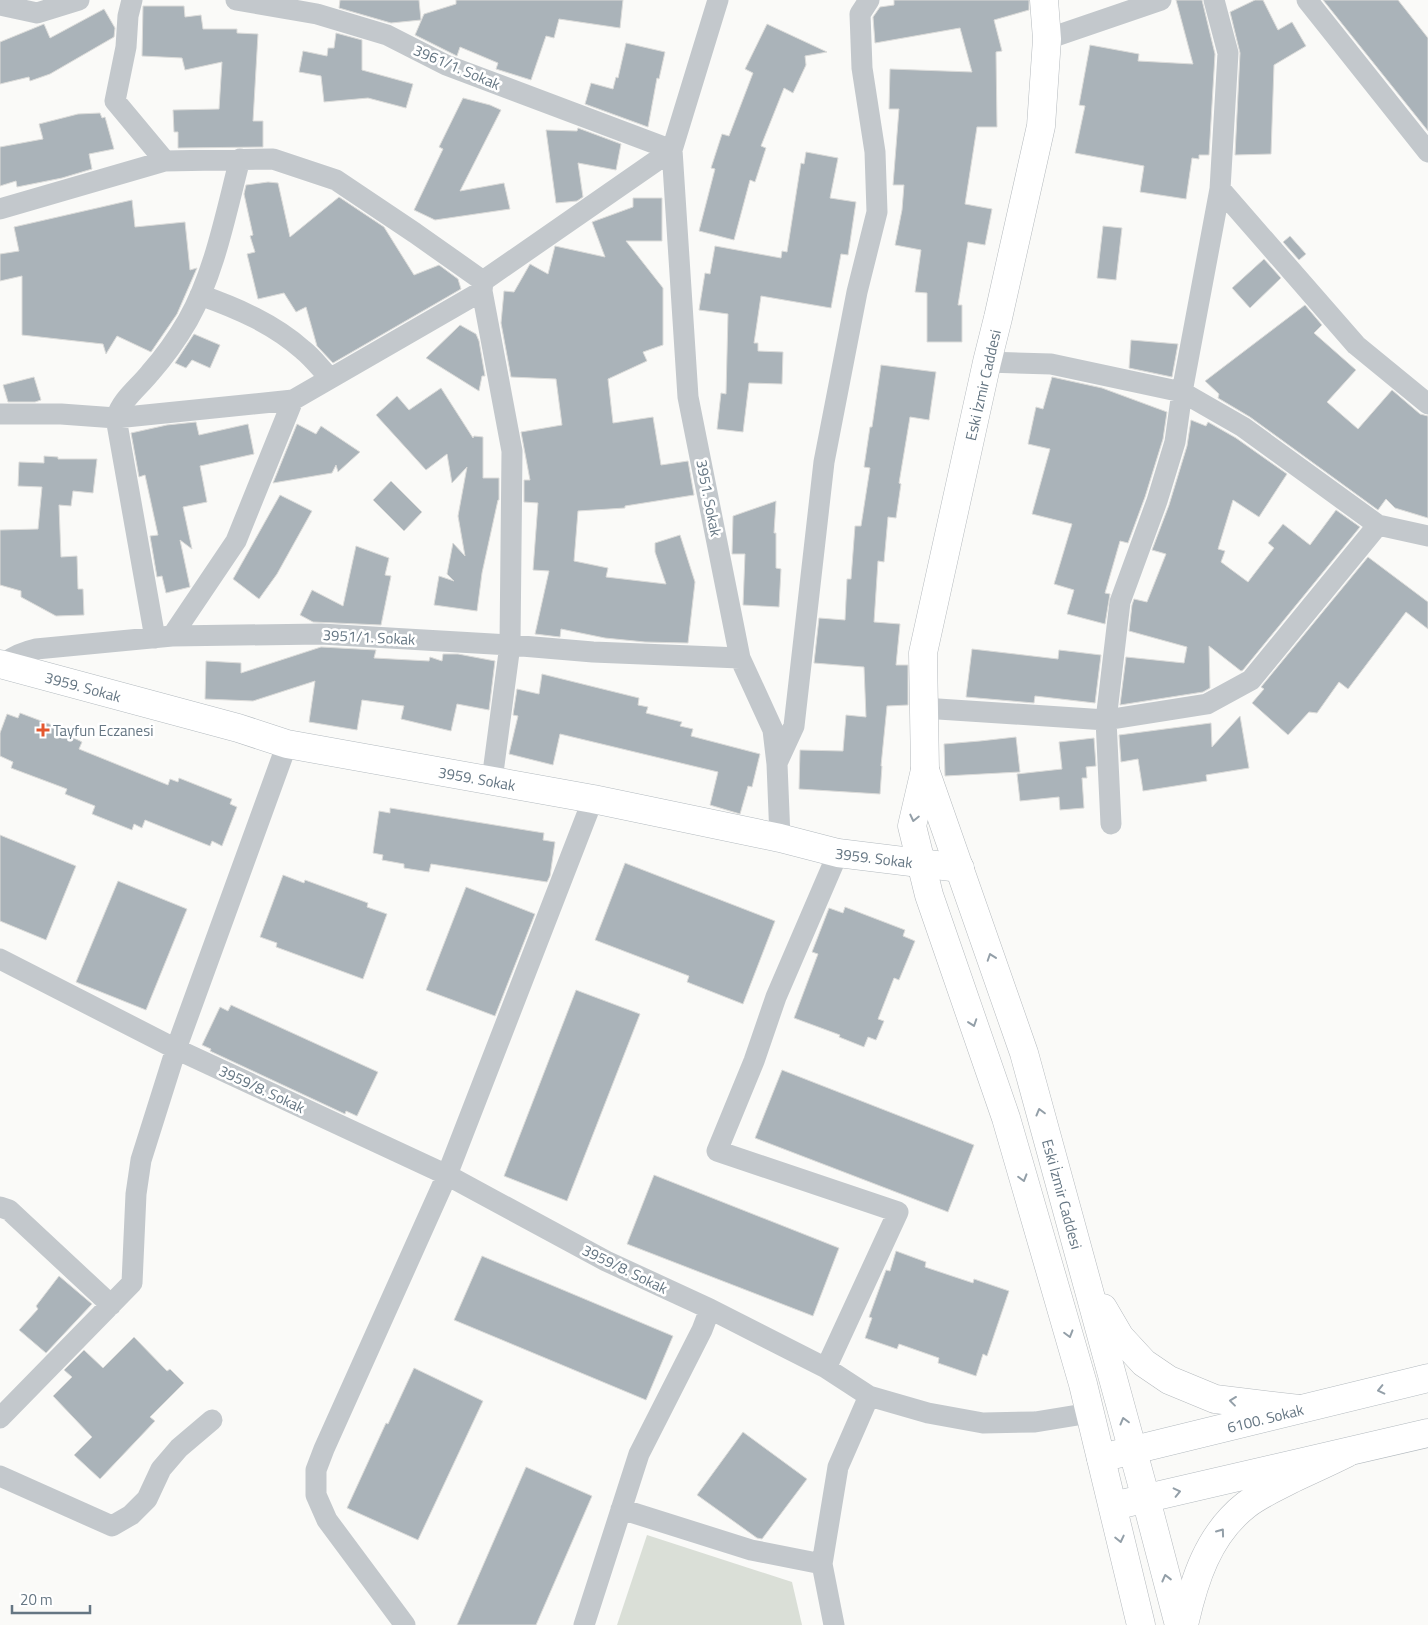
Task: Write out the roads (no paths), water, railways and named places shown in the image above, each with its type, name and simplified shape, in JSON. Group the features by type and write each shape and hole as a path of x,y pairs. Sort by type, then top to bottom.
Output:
{"main road":[{"name":"Eski İzmir Caddesi","path":"1044,0 1047,39 1041,126 922,653 925,770 912,826 929,895 1006,1118 1084,1384 1141,1625"},
{"name":"3959. Sokak","path":"1,664 238,728 287,744 593,798 780,838 838,853 960,868"},
{"name":"Eski İzmir Caddesi","path":"925,770 1024,1053 1179,1625"},
{"path":"1086,1280 1120,1337 1144,1363 1169,1380 1215,1399 1299,1409"},
{"name":"6100. Sokak","path":"1101,1458 1428,1378"},
{"path":"1112,1506 1428,1433"},
{"path":"1184,1625 1203,1562 1223,1528 1246,1506 1269,1491 1348,1453"}],"street":[{"path":"0,5 37,13 79,0"},
{"path":"132,0 128,16 126,47 115,100 164,161"},
{"name":"3961/1. Sokak","path":"236,0 316,14 387,35 446,65 672,150"},
{"path":"0,414 61,414 116,418 293,400 483,286 672,150 718,0"},
{"path":"777,764 794,726 824,462 857,292 877,212 875,152 862,68 860,14 869,0"},
{"path":"1047,39 1161,0"},
{"path":"1111,824 1106,720 1120,602 1158,501 1175,442 1182,392 1220,189 1228,53 1214,0"},
{"path":"1307,0 1428,152"},
{"name":"3951. Sokak","path":"672,150 688,396 740,658 773,730 777,764 780,838"},
{"path":"163,637 116,418 123,403 171,348 200,295 210,271 240,159"},
{"path":"0,209 164,161 273,159 336,180 415,233 483,286 512,451 510,645 492,780"},
{"path":"1220,189 1356,345 1428,404"},
{"path":"200,295 256,318 280,333 304,350 330,378"},
{"path":"987,362 1051,364 1182,392 1243,428 1378,525 1428,536"},
{"path":"163,637 236,541 293,400"},
{"path":"923,708 1106,720 1207,704 1251,680 1378,525"},
{"name":"3951/1. Sokak","path":"1,664 23,652 36,649 163,637 321,634 510,645 593,652 740,658"},
{"path":"0,1418 132,1283 136,1194 142,1160 176,1049 287,744"},
{"path":"405,1625 327,1520 316,1494 316,1470 447,1175 593,798"},
{"path":"826,1368 898,1212 717,1151 754,1061 776,997 838,853"},
{"name":"3959/8. Sokak","path":"0,960 176,1049 447,1175 606,1262 710,1309 826,1368 869,1396 928,1413 983,1423 1035,1422 1090,1413"},
{"path":"0,1207 9,1210 111,1305"},
{"path":"584,1625 638,1454 702,1330 710,1309"},
{"path":"834,1625 822,1564 838,1467 869,1396"},
{"path":"0,1476 112,1526 131,1515 147,1499 161,1469 179,1448 212,1420"},
{"path":"621,1509 751,1550 822,1564"}],"place":[{"name":"Tayfun Eczanesi","path":"43,730"}]}
